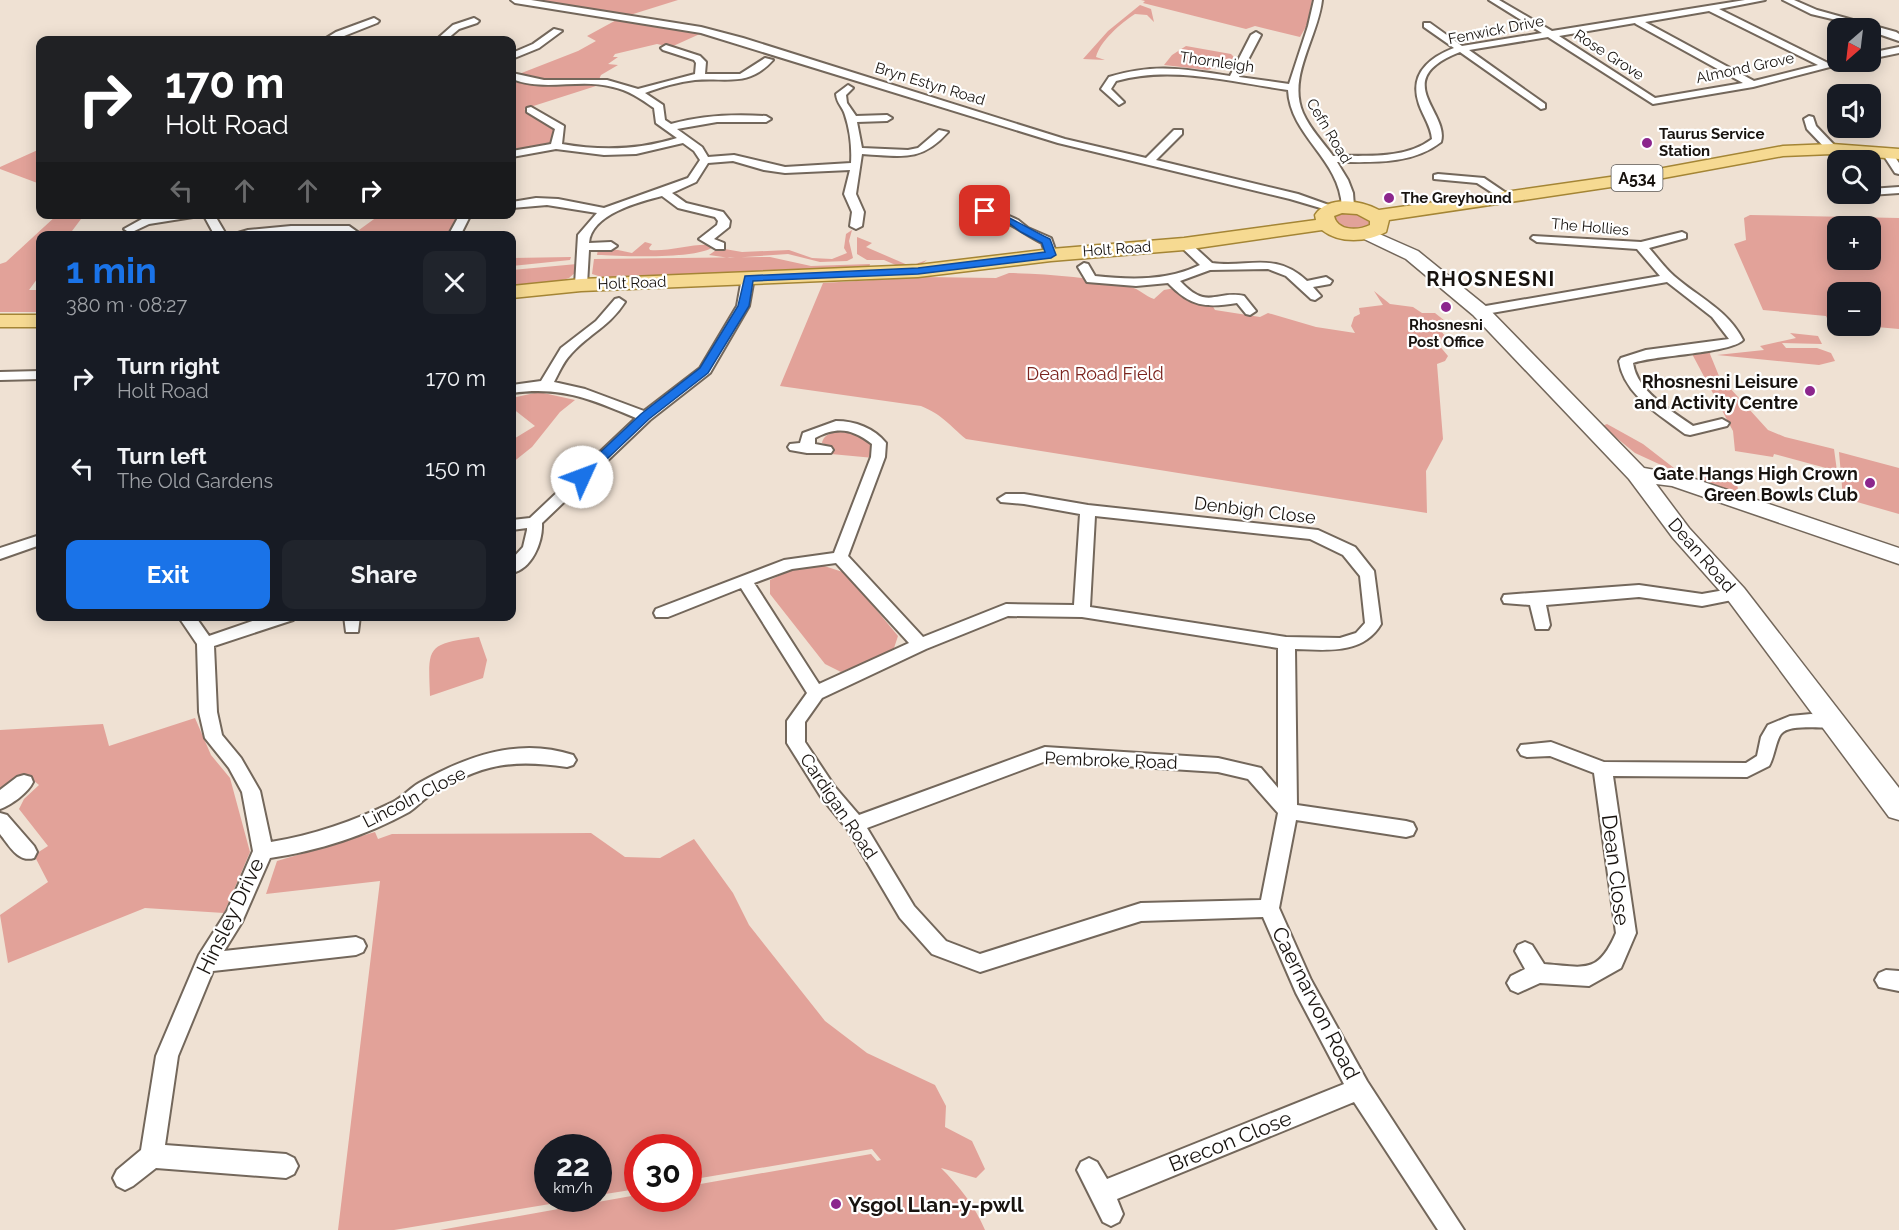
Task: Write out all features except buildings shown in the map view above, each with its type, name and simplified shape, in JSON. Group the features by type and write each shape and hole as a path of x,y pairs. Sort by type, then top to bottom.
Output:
{"main road":[{"name":"A534","path":"1376,216 1631,179 1783,151 1832,149 1893,153"},
{"path":"1365,210 1376,216 1381,224 1379,228 1368,234 1350,234 1336,213 1365,210"},
{"name":"Holt Road","path":"516,292 581,285 918,271 1051,255 1184,244 1336,213"},
{"name":"Dean Road","path":"1368,234 1412,255 1480,311 1637,474 1681,533 1736,594 1899,809"},
{"path":"0,321 36,321"},
{"path":"1637,474 1675,480 1899,556"}],"street":[{"name":"Bryn Estyn Road","path":"515,0 711,33 1062,141 1294,196 1336,213"},
{"name":"Cefn Road","path":"1318,0 1318,16 1299,62 1293,88 1294,102 1307,129 1330,159 1348,193 1336,213"},
{"name":"Rose Grove","path":"1493,0 1653,101"},
{"name":"Fenwick Drive","path":"1330,159 1410,155 1429,149 1437,140 1437,131 1423,102 1420,89 1421,76 1428,66 1442,56 1460,49 1639,22 1761,0"},
{"path":"1787,0 1814,12 1893,34 1899,38"},
{"path":"1711,9 1825,65"},
{"path":"335,36 374,21"},
{"path":"446,36 456,27 474,21"},
{"path":"1639,22 1753,84"},
{"path":"1427,25 1541,107"},
{"path":"516,54 536,46 557,31"},
{"path":"1233,79 1256,35"},
{"path":"666,48 683,50 701,62 700,77"},
{"path":"1881,54 1899,50"},
{"path":"639,92 671,81 700,77 742,77 752,74 761,64"},
{"name":"Almond Grove","path":"1653,101 1753,84 1825,65"},
{"name":"Thornleigh","path":"1119,102 1106,89 1112,79 1133,69 1167,70 1293,88"},
{"path":"516,78 546,84 601,82 639,92 659,107 660,121 698,149 705,160"},
{"path":"842,92 842,103 850,113 857,151 856,175 850,183 851,203 858,212 853,222"},
{"path":"531,110 560,128 556,146"},
{"path":"669,128 687,123 754,115 766,119"},
{"path":"851,119 887,118"},
{"path":"1809,119 1811,127 1832,149"},
{"path":"857,151 908,153 922,150 943,131"},
{"path":"1148,162 1178,132"},
{"path":"516,153 556,146 575,150 634,152 658,148 683,140"},
{"path":"1893,153 1899,171"},
{"path":"705,160 734,158 764,167 785,170 856,166"},
{"path":"581,285 584,235 605,212 692,180 705,160"},
{"path":"1438,177 1480,180 1506,197"},
{"path":"1881,191 1899,190"},
{"path":"664,192 682,206 719,214 724,221 723,227 699,241 720,246"},
{"path":"516,205 554,201 578,204 605,212"},
{"path":"973,203 982,213 1014,222 1024,230 1047,241 1051,255"},
{"path":"130,229 145,219"},
{"path":"354,231 361,222"},
{"name":"The Hollies","path":"1537,238 1641,246 1686,235 1670,228"},
{"path":"265,231 277,229 315,231"},
{"path":"1184,244 1208,266 1220,269 1275,267 1287,271 1315,296"},
{"path":"583,247 611,246"},
{"path":"1641,246 1669,278 1717,316 1734,334 1736,340 1730,344 1646,354 1626,361 1625,369 1643,393 1690,431 1722,423"},
{"path":"1084,267 1091,279 1124,283 1172,280 1194,274 1208,266"},
{"path":"516,524 534,522 645,417 705,370 743,306 748,278"},
{"path":"1480,311 1669,278"},
{"path":"1172,280 1186,297 1199,302 1215,303 1240,299 1250,311"},
{"path":"1304,285 1326,281"},
{"path":"546,385 565,352 595,330 616,307 599,310"},
{"path":"1,378 36,375"},
{"path":"516,389 546,385 593,396 645,417"},
{"path":"826,450 801,448 808,436 828,424 848,425 867,433 879,443 878,457 840,557"},
{"name":"Denbigh Close","path":"1006,499 1024,494 1088,510 1312,534 1349,550 1368,575 1373,624 1362,636 1340,644 1287,643"},
{"path":"1082,611 1088,510"},
{"path":"516,564 529,551 536,538 534,522"},
{"path":"0,554 36,541"},
{"path":"662,613 790,564 840,557"},
{"path":"840,557 920,645"},
{"path":"744,581 816,693"},
{"path":"1510,599 1537,600 1639,591 1702,600 1736,594"},
{"path":"1537,600 1542,625"},
{"name":"Cardigan Road","path":"1269,908 1141,912 980,963 939,948 907,912 855,824 828,792 796,743 796,721 816,693 920,645 1006,610 1082,611 1287,643"},
{"path":"190,621 205,643 272,621"},
{"name":"Hinsley Drive","path":"152,1156 167,1056 206,962 235,916 263,851 251,791 235,763 214,738 208,712 205,643"},
{"name":"Caernarvon Road","path":"1287,643 1288,811 1269,908 1303,986 1359,1089 1452,1230"},
{"path":"1527,750 1552,742 1603,769 1747,770 1762,763 1768,752 1771,734 1776,728 1786,724 1831,721"},
{"name":"Pembroke Road","path":"855,824 1045,754 1218,765 1254,773 1288,811"},
{"name":"Lincoln Close","path":"263,851 294,847 342,833 404,806 422,791 452,776 498,757 534,756 567,760"},
{"name":"Dean Close","path":"1538,973 1589,977 1614,961 1626,933 1603,769"},
{"path":"0,801 24,783"},
{"path":"1288,811 1406,829"},
{"path":"0,821 27,852"},
{"path":"206,962 356,946"},
{"path":"1518,983 1538,973 1525,951"},
{"name":"Brecon Close","path":"1089,1170 1106,1203 1359,1089"},
{"path":"125,1178 152,1156 286,1166"}],"green space":[{"path":"515,0 678,0 630,15"},
{"path":"1141,0 1312,0 1307,25 1300,37 1255,26 1246,29 1143,3 1145,1"},
{"path":"1140,5 1151,9 1154,22 1147,15 1135,14 1106,39 1098,51 1096,57 1105,60 1083,59 1108,31"},
{"path":"620,18 702,33 671,47 657,44 615,54 613,57 618,57 608,64 618,65 601,75 596,86 524,109 554,128 556,137 552,144 516,151 516,74 578,51 596,41 587,36"},
{"path":"1186,46 1231,54 1234,57 1228,65 1207,70 1164,65 1172,55"},
{"path":"36,151 36,182 0,169"},
{"path":"1342,213 1359,213 1370,223 1358,230 1347,228 1335,220 1335,217"},
{"path":"1750,215 1827,217 1827,270 1881,270 1881,218 1899,218 1899,329 1881,327 1881,282 1827,282 1827,318 1826,316 1763,310 1734,244 1746,240 1744,218"},
{"path":"53,219 81,219 72,231 40,231"},
{"path":"374,219 456,219 450,231 359,230"},
{"path":"852,230 849,241 853,258 847,261 820,262 788,254 730,258 709,255 719,248 742,252 789,250 812,258 832,259 847,253 844,248 846,234"},
{"path":"36,234 36,280 29,290 36,290 36,312 0,312 0,264 6,262"},
{"path":"857,237 872,243 866,247 910,266 898,266 884,260 867,260 857,254"},
{"path":"645,242 652,244 650,250 715,246 706,250 677,255 597,255 598,249 632,253"},
{"path":"571,257 570,260 516,266 516,258"},
{"path":"770,257 811,266 870,264 869,268 794,270 791,272 605,278 592,274 594,259"},
{"path":"927,260 919,266 910,266"},
{"path":"577,264 577,271 569,278 516,286 516,270"},
{"name":"Dean Road Field","path":"1009,273 1085,278 1134,288 1154,299 1164,290 1175,288 1196,303 1212,305 1215,310 1260,317 1268,313 1316,327 1355,333 1351,326 1354,317 1360,314 1359,308 1383,305 1374,291 1390,304 1413,307 1422,313 1435,313 1445,321 1428,324 1435,332 1441,331 1445,336 1438,344 1448,356 1445,361 1437,364 1443,439 1426,471 1427,513 966,439 940,417 921,406 780,386 823,283 923,277 996,278"},
{"path":"1790,333 1818,336 1822,344 1782,343 1786,348 1817,348 1831,353 1835,361 1819,365 1717,355 1764,350 1760,346 1796,338"},
{"path":"1711,351 1710,354 1719,376 1768,430 1785,437 1834,449 1837,471 1774,454 1773,457 1735,451 1733,431 1691,352"},
{"path":"539,392 575,400 560,412 532,447 516,460 516,438 535,426 516,411 516,397"},
{"path":"1607,424 1643,444 1674,468 1672,470 1635,453 1602,426"},
{"path":"843,431 857,434 874,445 874,458 831,454 833,447 822,443 823,440 830,434"},
{"name":"Gate Hangs High Crown Green Bowls Club","path":"1839,452 1899,468 1899,514 1843,498"},
{"path":"1737,472 1738,495 1696,478"},
{"path":"821,565 846,573 898,636 893,651 841,672 825,664 770,594 770,580 793,569"},
{"path":"479,637 487,660 483,678 430,696 429,667 434,650 449,642"},
{"path":"195,718 211,755 230,778 250,852 224,913 145,908 8,963 0,915 48,882 34,855 48,846 19,809 24,799 39,785 27,775 0,792 0,730 103,724 109,746"},
{"path":"375,832 378,839 392,834 591,833 625,857 660,858 694,839 733,893 749,925 825,1021 867,1053 935,1085 946,1106 945,1127 972,1141 985,1169 976,1178 941,1168 966,1197 985,1230 440,1230 541,1212 612,1212 612,1199 624,1197 624,1212 702,1212 702,1184 871,1154 877,1161 881,1160 872,1149 702,1178 702,1134 624,1134 624,1191 612,1193 612,1134 534,1134 534,1207 394,1230 338,1230 380,881 266,894 277,861"}],"place":[{"name":"Taurus Service Station","path":"1647,143"},
{"name":"The Greyhound","path":"1389,198"},
{"name":"Rhosnesni Post Office","path":"1446,307"},
{"name":"Rhosnesni Leisure and Activity Centre","path":"1810,391"},
{"name":"Gate Hangs High Crown Green Bowls Club","path":"1870,483"},
{"name":"Ysgol Llan-y-pwll","path":"836,1204"}],"district":[{"name":"RHOSNESNI","path":"1491,279"}],"route":[{"path":"582,477 645,417 705,370 743,306 748,278 918,271 1051,255 1047,241 1024,230 1014,222 985,211"}]}
